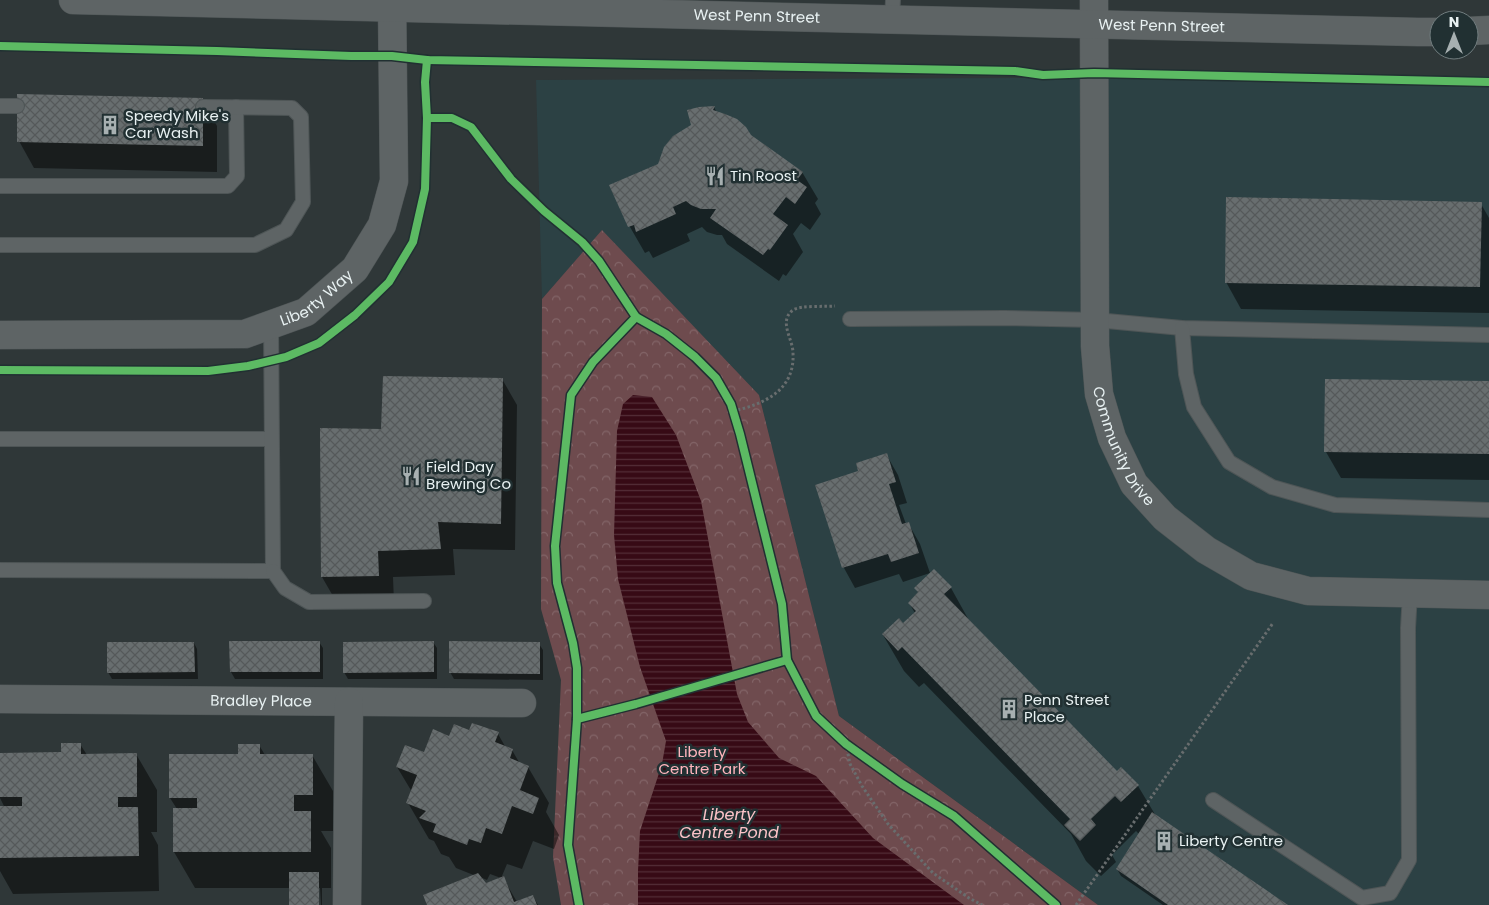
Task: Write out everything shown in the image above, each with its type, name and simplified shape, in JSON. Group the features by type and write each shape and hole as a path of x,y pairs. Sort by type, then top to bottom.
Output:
{"street":[{"name":"West Penn Street","path":"73,0 1094,12 1429,31"},
{"name":"Liberty Way","path":"0,335 245,334 306,312 355,269 382,226 394,181 392,4"},
{"name":"Community Drive","path":"1094,12 1095,346 1099,394 1112,438 1134,484 1165,518 1206,550 1251,576 1308,591 1489,595"},
{"name":"Bradley Place","path":"0,699 522,703"},
{"path":"347,905 349,702"}],"lane":[{"path":"0,106 17,106"},
{"path":"0,245 255,245 286,230 302,202 301,117 292,108 203,107"},
{"path":"0,186 228,186 237,176 236,107"},
{"path":"850,319 1005,318 1096,320 1182,328 1489,335"},
{"path":"271,324 273,571 285,588 309,602 424,601"},
{"path":"1182,328 1186,374 1194,407 1229,462 1272,487 1335,505 1489,510"},
{"path":"0,439 272,439"},
{"path":"0,570 273,571"},
{"path":"1213,800 1362,898 1390,894 1409,860 1408,628 1410,593"}],"path":[{"path":"733,411 752,407 767,400 776,394 789,377 793,366 793,351 787,332 786,320 791,312 797,308 842,306"},
{"path":"1076,905 1272,623"},
{"path":"843,741 854,750"},
{"path":"843,741 850,764 862,786 888,824 933,873 982,905"}],"shaded area":[{"name":"Liberty Centre","path":"1489,76 1489,905 1098,905 839,716 759,395 602,231 542,299 536,80"}],"green space":[{"name":"Liberty Centre Park","path":"602,230 759,395 839,716 1098,905 561,905 553,857 561,680 541,609 542,299"}],"water":[{"name":"Liberty Centre Pond","path":"633,395 652,397 676,435 701,501 737,694 748,722 779,758 816,776 873,838 964,905 638,905 640,831 662,764 666,741 640,667 618,579 614,535 617,431 623,404"}],"building":[{"name":"Speedy Mike's Car Wash","path":"17,94 203,98 203,146 17,142"},
{"name":"Tin Roost","path":"715,106 713,110 737,119 746,127 751,135 803,172 797,180 807,187 795,204 786,197 773,214 788,225 770,250 768,249 763,255 710,218 716,209 701,209 686,201 673,207 676,214 636,232 634,225 628,227 609,185 658,164 664,147 673,136 691,125 687,110"},
{"path":"1226,197 1482,202 1480,287 1225,283"},
{"name":"Field Day Brewing Co","path":"383,376 503,378 501,524 438,522 441,549 378,551 379,576 321,577 320,428 381,429"},
{"path":"1325,379 1489,381 1489,454 1324,452"},
{"path":"887,453 896,482 889,484 902,524 909,522 919,553 891,562 888,554 842,568 815,485 858,471 856,463"},
{"name":"Penn Street Place","path":"934,569 952,587 944,594 1117,771 1121,767 1139,785 1121,802 1115,796 1091,819 1096,825 1080,841 1064,825 1070,819 902,647 898,651 882,634 899,618 903,623 916,611 908,603 918,592 914,588"},
{"path":"229,641 320,641 320,672 230,672"},
{"path":"434,641 434,672 343,673 343,642"},
{"path":"449,641 540,642 540,674 449,673"},
{"path":"107,642 194,642 195,672 107,673"},
{"path":"472,723 499,732 495,742 513,749 510,758 529,766 520,790 539,798 533,814 512,806 502,834 486,828 481,843 469,839 467,845 433,832 436,824 419,818 426,811 406,803 417,775 396,767 405,745 424,752 433,729 449,736 454,724 469,730"},
{"path":"61,743 81,743 81,754 137,753 137,797 118,797 118,807 138,807 139,856 0,858 0,806 22,806 22,797 0,797 0,753 61,752"},
{"path":"238,744 260,744 260,754 313,754 313,795 294,795 294,811 311,811 311,852 173,852 173,808 197,808 197,798 169,798 169,754 238,754"},
{"name":"Liberty Centre","path":"1152,812 1288,905 1168,905 1116,869"},
{"path":"289,872 319,872 319,905 289,905"},
{"path":"478,873 486,883 504,876 514,902 533,895 537,905 427,905 423,895"}],"cycle path":[{"path":"0,46 392,56 427,60 1015,71 1043,75 1094,73 1489,82"},
{"path":"427,60 425,82 427,118 452,118 471,127 511,179 544,211 582,242 599,261 636,317 666,334 695,357 716,378 731,404 740,434 782,604 787,660 816,716 846,744 902,784 954,816 1056,905"},
{"path":"0,370 208,371 248,366 286,357 319,343 355,315 389,282 413,242 425,189 427,118"},
{"path":"579,905 568,845 577,719 577,668 573,643 557,583 555,546 571,395 593,362 636,317"},
{"path":"577,719 636,704 787,660"}],"place":[{"name":"Speedy Mike's Car Wash","path":"110,125"},
{"name":"Tin Roost","path":"715,176"},
{"name":"Field Day Brewing Co","path":"411,476"},
{"name":"Penn Street Place","path":"1009,709"},
{"name":"Liberty Centre","path":"1164,841"}]}
